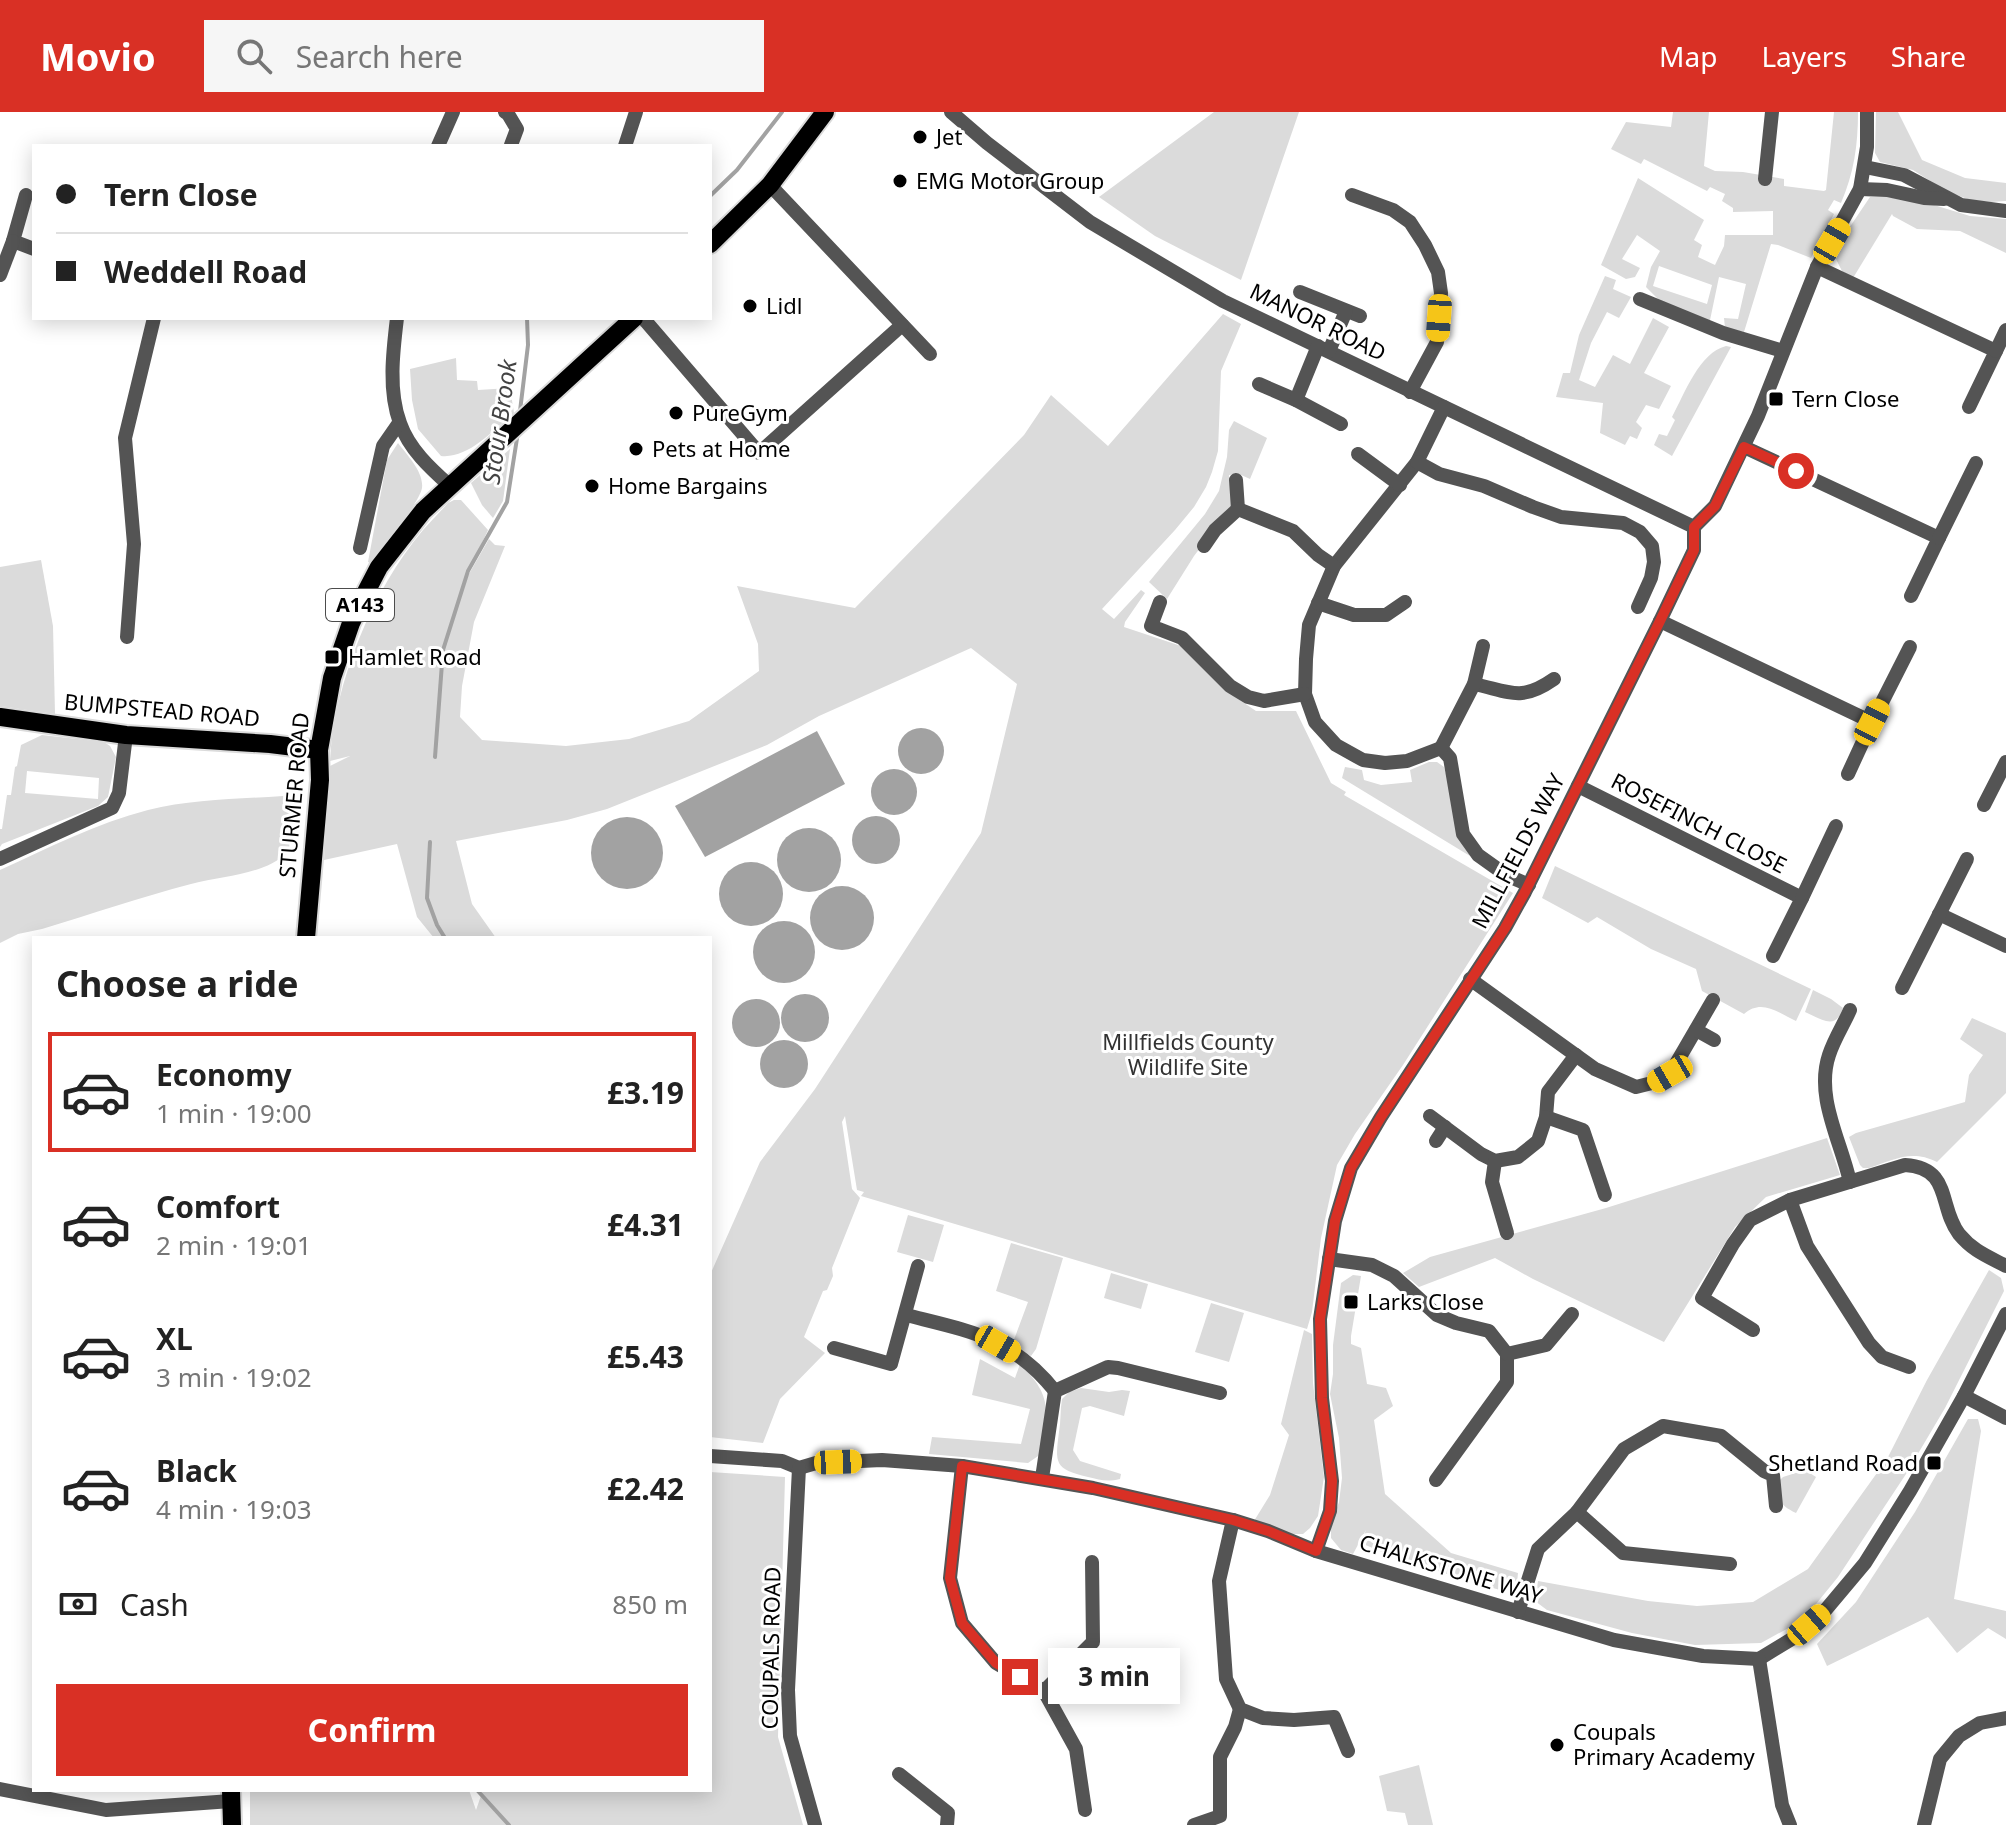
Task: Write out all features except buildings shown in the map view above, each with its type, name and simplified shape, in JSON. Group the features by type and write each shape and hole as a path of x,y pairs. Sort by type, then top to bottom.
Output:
{"main road":[{"path":"712,242 770,185 825,112"},
{"name":"STURMER ROAD","path":"306,936 320,780 319,750 332,678 351,623 379,567 423,511 632,320"},
{"name":"BUMPSTEAD ROAD","path":"0,717 126,735 319,750"},
{"path":"231,1795 232,1825"}],"street":[{"path":"439,144 451,112"},
{"path":"505,112 517,129 511,144"},
{"path":"626,144 636,112"},
{"name":"MANOR ROAD","path":"951,112 1090,222 1223,301 1694,527"},
{"path":"1765,179 1772,112"},
{"name":"MILLFIELDS WAY","path":"1316,1551 1330,1511 1332,1481 1322,1398 1320,1319 1335,1221 1351,1168 1505,928 1660,621 1694,550 1694,527 1715,506 1744,447 1817,267 1860,189 1867,147 1867,112"},
{"path":"1865,167 1904,175 1961,205 2006,211"},
{"path":"770,185 930,354"},
{"path":"1860,189 1948,199"},
{"path":"0,275 26,195"},
{"path":"1352,195 1393,210 1410,222 1438,272 1441,293 1437,342 1410,392"},
{"path":"13,241 32,248"},
{"path":"1817,267 1996,351"},
{"path":"1296,400 1323,348 1353,313 1300,292"},
{"path":"1640,299 1723,333 1783,351"},
{"path":"127,637 134,544 125,438 154,320"},
{"path":"397,320 391,377 399,423 426,464 450,486"},
{"path":"645,320 759,453 902,325"},
{"path":"1969,407 2006,330"},
{"path":"1259,384 1341,424"},
{"path":"1444,407 1417,462 1334,566 1318,603 1309,625 1305,694 1315,722 1336,745 1363,760 1385,763 1407,761 1441,748 1474,684 1483,646"},
{"path":"360,548 383,446 399,423"},
{"path":"1744,447 1939,538"},
{"path":"1358,454 1400,485"},
{"path":"1417,462 1439,474 1484,486 1561,517 1623,523 1640,532 1652,546 1654,562 1651,578 1638,607"},
{"path":"1911,596 1976,463"},
{"path":"1236,480 1238,509"},
{"path":"1238,509 1293,531 1334,566"},
{"path":"1204,546 1215,530 1238,509"},
{"path":"1160,602 1151,626 1182,638 1230,686 1248,697 1264,701 1305,694"},
{"path":"1318,603 1354,615 1386,615 1405,602"},
{"path":"1660,621 1872,722"},
{"path":"1848,774 1910,647"},
{"path":"1474,684 1521,695 1554,679"},
{"path":"0,859 112,808 119,793 126,735"},
{"path":"1441,748 1450,758 1463,834 1478,855 1506,875 1529,885"},
{"path":"1984,805 2006,762"},
{"name":"ROSEFINCH CLOSE","path":"1578,786 1802,898"},
{"name":"ROSEFINCH CLOSE","path":"1773,956 1836,826"},
{"path":"1902,988 1967,859"},
{"path":"1939,914 2006,946"},
{"path":"1470,979 1595,1069 1636,1087 1656,1082 1670,1074 1713,1000"},
{"path":"1850,1010 1829,1055 1824,1082 1828,1110 1850,1182"},
{"path":"1696,1030 1714,1040"},
{"path":"1430,1116 1495,1161 1518,1157 1538,1141 1546,1117 1548,1092 1576,1055"},
{"path":"1546,1117 1583,1130 1605,1195"},
{"path":"1436,1141 1445,1127"},
{"path":"1495,1161 1492,1182 1507,1233"},
{"path":"1753,1330 1702,1298 1750,1220 1790,1200 1905,1165 1919,1166 1930,1172 1941,1186 1957,1232 1976,1252 2006,1266"},
{"path":"1790,1200 1807,1246 1869,1343 1882,1357 1909,1367"},
{"path":"1329,1259 1372,1265 1394,1276 1437,1315 1489,1331 1507,1354 1507,1382 1436,1480"},
{"path":"834,1348 891,1364 918,1266"},
{"path":"1507,1354 1546,1345 1572,1314"},
{"path":"1790,1825 1782,1805 1759,1659 1795,1637 1823,1613 1865,1563 1964,1396 2006,1314"},
{"path":"906,1315 984,1335 1024,1359 1042,1375 1055,1391 1042,1478"},
{"path":"1055,1391 1108,1367 1220,1393"},
{"path":"1964,1396 2006,1418"},
{"path":"1518,1612 1538,1549 1577,1512 1624,1449 1663,1426 1721,1436 1773,1475 1776,1506"},
{"name":"CHALKSTONE WAY","path":"712,1456 782,1461 799,1468 816,1463 882,1460 962,1466 1042,1478 1233,1520 1316,1551 1614,1640 1703,1656 1759,1659"},
{"path":"962,1466 950,1578 962,1623 996,1663 1044,1691 1076,1749 1085,1810"},
{"name":"COUPALS ROAD","path":"799,1468 788,1690 790,1736 815,1825"},
{"path":"1577,1512 1623,1553 1730,1564"},
{"path":"1194,1825 1220,1816 1220,1757 1240,1709 1226,1679 1219,1581 1233,1520"},
{"path":"1044,1691 1093,1642 1092,1562"},
{"path":"1240,1709 1263,1718 1294,1720 1334,1717 1348,1751"},
{"path":"1924,1825 1940,1759 1959,1736 1980,1723 2006,1718"},
{"path":"899,1774 948,1813 947,1825"},
{"path":"0,1789 106,1810 231,1795"}],"green space":[{"path":"1214,112 1299,112 1241,280 1155,236 1099,197"},
{"path":"1673,112 1709,112 1704,166 1715,171 1784,179 1784,186 1824,191 1834,112 1858,112 1854,159 1841,203 1834,200 1828,210 1834,214 1811,258 1771,244 1744,332 1725,328 1724,318 1738,319 1746,284 1719,277 1709,325 1661,302 1646,287 1651,267 1660,251 1637,235 1622,259 1640,268 1635,277 1626,279 1601,265 1638,178 1704,220 1694,240 1702,245 1698,257 1715,265 1724,246 1725,235 1773,235 1773,211 1733,212 1733,208 1722,201 1725,194 1710,187 1707,191 1644,159 1641,164 1611,149 1626,122 1671,127","holes":["1659,266 1712,285 1707,304 1653,286"]},
{"path":"1876,112 1898,112 1922,160 1965,178 2006,183 2006,201 1970,200 1946,191 1913,170 1880,162 1875,153"},
{"path":"1870,197 1889,197 1934,205 1970,216 2006,219 2006,253 1960,231 1917,229 1892,214 1853,278 1842,271 1835,257 1837,246"},
{"path":"1605,276 1616,280 1613,289 1631,297 1619,318 1607,312 1591,343 1579,380 1595,387 1613,355 1630,364 1653,318 1669,327 1644,373 1671,386 1659,409 1646,405 1636,422 1642,428 1637,439 1630,436 1625,445 1600,433 1603,403 1556,397 1563,373 1570,373 1579,335"},
{"name":"Millfields County Wildlife Site","path":"1223,314 1241,324 1221,371 1218,451 1206,487 1175,530 1102,609 1114,619 1141,590 1145,593 1124,627 1181,646 1225,690 1256,711 1296,711 1331,783 1346,792 1344,795 1513,893 1337,1165 1321,1238 1307,1329 861,1196 864,1192 857,1190 845,1116 842,1122 852,1189 860,1198 832,1268 833,1276 827,1290 823,1291 804,1337 825,1353 780,1399 763,1443 712,1437 712,1270 760,1162 815,1089 981,833 1017,684 971,648 819,716 767,745 607,809 567,820 456,841 472,904 495,936 432,936 417,917 397,844 324,860 330,766 350,756 330,761 333,731 339,700 359,638 388,580 405,554 448,503 461,500 488,530 462,586 489,539 495,545 505,546 474,622 462,686 460,717 482,740 566,746 629,739 689,721 759,671 758,644 737,586 855,608 1024,435 1051,395 1108,446"},
{"path":"1731,347 1672,456 1654,445 1659,434 1667,436 1675,420 1672,417 1700,365 1716,350"},
{"path":"456,358 457,380 477,381 478,390 510,388 514,413 471,448 451,456 441,456 418,429 410,369"},
{"path":"1234,421 1267,438 1250,479 1239,474 1229,475 1232,506 1194,556 1167,599 1149,582 1205,514 1219,491 1229,430"},
{"path":"398,443 418,470 422,488 373,564 368,562 387,460"},
{"path":"510,449 503,501 493,518 471,483"},
{"path":"41,560 53,626 55,714 0,706 0,567"},
{"path":"42,735 104,742 116,757 108,797 98,806 0,847 0,829 7,795 11,795 21,745","holes":["27,771 99,778 98,799 25,793"]},
{"path":"1437,762 1444,767 1470,856 1342,778 1345,767 1362,770 1364,780 1381,785 1412,782 1410,770"},
{"path":"292,797 289,852 267,866 135,900 18,934 0,943 0,870 91,829 148,810 198,802"},
{"path":"1555,866 1811,989 1796,1021 1764,1007 1751,1009 1744,1014 1702,991 1696,969 1651,949 1597,917 1588,923 1542,898"},
{"path":"1813,990 1843,1008 1836,1019 1822,1020 1805,1012"},
{"path":"1972,1018 2006,1033 2006,1093 1937,1162 1911,1156 1863,1168 1849,1137 1965,1102 1969,1075 1983,1055 1960,1039"},
{"path":"1827,1138 1840,1175 1766,1197 1735,1227 1664,1342 1495,1258 1419,1287 1403,1273 1430,1257 1606,1208"},
{"path":"908,1215 944,1225 933,1262 897,1252"},
{"path":"1011,1243 1063,1258 1036,1349 1031,1356 1012,1345 1028,1302 996,1291"},
{"path":"1989,1270 2001,1278 2004,1291 1945,1408 1838,1577 1803,1620 1761,1643 1695,1645 1632,1633 1547,1610 1535,1601 1538,1581 1648,1601 1697,1606 1753,1602 1808,1569 1887,1459"},
{"path":"1111,1273 1148,1284 1141,1309 1104,1298"},
{"path":"1353,1275 1361,1276 1351,1344 1361,1348 1367,1384 1386,1388 1393,1406 1374,1420 1385,1494 1451,1553 1518,1573 1517,1583 1503,1591 1398,1559 1361,1543 1366,1530 1353,1554 1341,1550 1331,1538 1342,1478 1339,1438 1330,1394 1333,1345 1341,1283"},
{"path":"1211,1303 1244,1313 1229,1362 1195,1352"},
{"path":"1304,1330 1312,1334 1313,1383 1324,1477 1318,1516 1303,1534 1289,1534 1254,1521 1270,1495 1289,1435 1281,1424"},
{"path":"980,1359 1015,1378 1020,1364 1043,1395 1046,1415 1041,1454 1028,1463 929,1454 932,1437 1021,1444 1030,1409 972,1395"},
{"path":"1081,1388 1130,1391 1124,1416 1090,1406 1082,1408 1073,1450 1080,1461 1121,1474 1120,1479 1088,1477 1069,1471 1059,1463 1057,1451 1062,1399 1069,1392"},
{"path":"1968,1419 1978,1419 1981,1431 1954,1599 2006,1611 2006,1639 1988,1628 1957,1653 1928,1617 1827,1666 1817,1644 1856,1602 1915,1512"},
{"path":"1805,1470 1816,1477 1796,1513 1781,1501 1779,1481"},
{"path":"712,1472 785,1477 778,1737 803,1825 250,1825 250,1792 470,1792 476,1810 482,1792 712,1792"},
{"path":"1419,1765 1433,1825 1408,1825 1405,1813 1387,1811 1379,1776"}],"shaded area":[{"path":"921,728 938,734 944,751 938,768 921,774 904,768 898,751 904,734"},
{"path":"817,731 845,784 705,857 675,806"},
{"path":"894,769 911,775 917,792 911,809 894,815 877,809 871,792 877,775"},
{"path":"876,816 893,823 900,840 893,857 876,864 859,857 852,840 859,823"},
{"path":"627,817 647,823 657,833 663,853 657,873 647,883 627,889 607,883 597,873 591,853 597,833 607,823"},
{"path":"809,828 827,834 835,842 841,860 835,878 827,886 809,892 791,886 783,878 777,860 783,842 791,834"},
{"path":"751,862 769,868 777,876 783,894 777,912 769,920 751,926 733,920 725,912 719,894 725,876 733,868"},
{"path":"842,886 860,892 868,900 874,918 868,936 860,944 842,950 824,944 816,936 810,918 816,900 824,892"},
{"path":"778,921 790,921 806,930 813,940 813,964 806,974 790,983 778,983 758,969 753,958 753,946 767,926"},
{"path":"805,994 822,1001 829,1018 822,1035 805,1042 788,1035 781,1018 788,1001"},
{"path":"756,999 773,1006 780,1023 773,1040 756,1047 739,1040 732,1023 739,1006"},
{"path":"784,1040 801,1047 808,1064 801,1081 784,1088 767,1081 760,1064 767,1047"}],"waterway":[{"name":"Stour Brook","path":"712,194 737,170 782,112"},
{"name":"Stour Brook","path":"520,411 528,345 527,320"},
{"name":"Stour Brook","path":"435,757 443,650 468,571 507,502 518,432"},
{"name":"Stour Brook","path":"430,842 427,898 444,936"},
{"name":"Stour Brook","path":"479,1792 509,1825"}],"place":[{"name":"Jet","path":"920,137"},
{"name":"EMG Motor Group","path":"900,181"},
{"name":"Lidl","path":"750,306"},
{"name":"Tern Close","path":"1776,399"},
{"name":"PureGym","path":"676,413"},
{"name":"Pets at Home","path":"636,449"},
{"name":"Home Bargains","path":"592,486"},
{"name":"Hamlet Road","path":"332,657"},
{"name":"Larks Close","path":"1351,1302"},
{"name":"Shetland Road","path":"1934,1463"},
{"name":"Coupals Primary Academy","path":"1557,1745"}],"route":[{"path":"1020,1677 996,1663 962,1623 950,1578 962,1466 1093,1488 1233,1520 1316,1551 1330,1511 1332,1481 1322,1398 1320,1319 1335,1221 1351,1168 1525,892 1694,550 1694,527 1715,506 1744,447 1796,471"}]}
